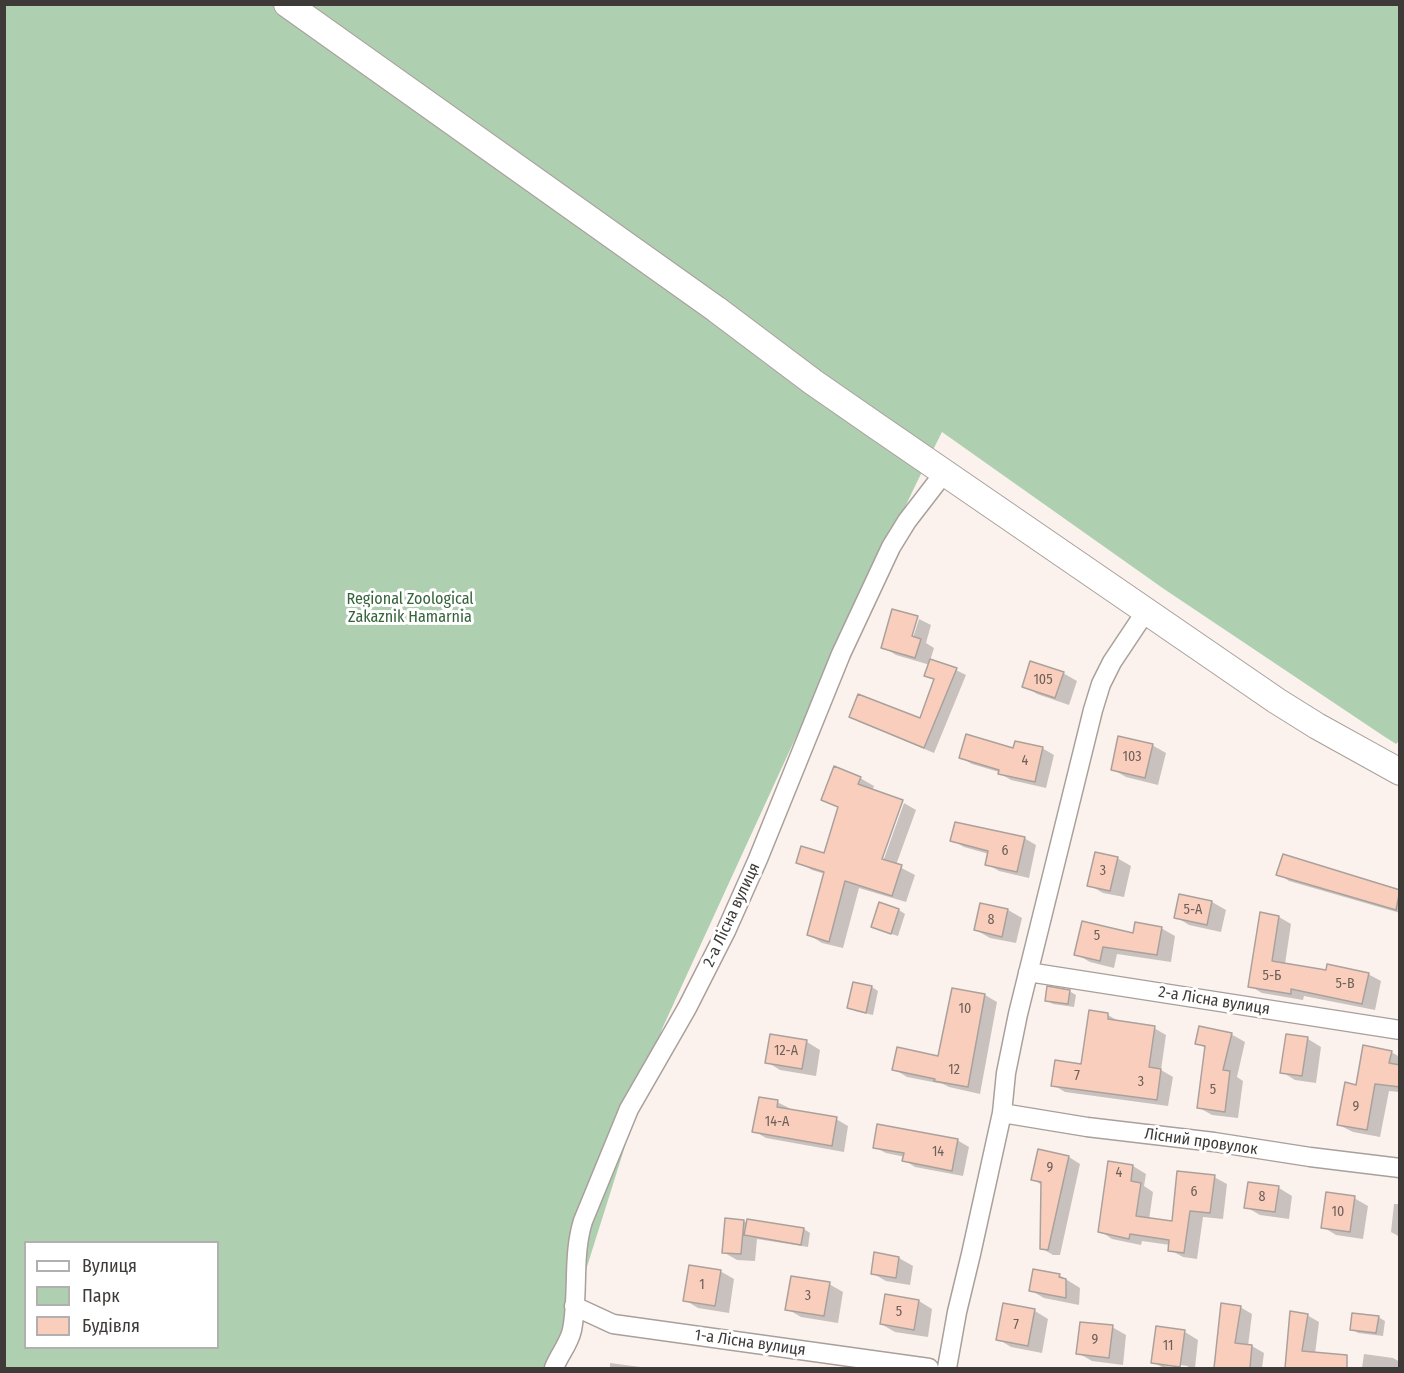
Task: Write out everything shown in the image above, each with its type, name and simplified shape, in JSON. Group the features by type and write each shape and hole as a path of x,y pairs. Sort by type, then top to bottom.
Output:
{"street":[{"path":"287,4 716,309 813,382 944,473 1277,701 1400,772"},
{"name":"2-а Лісна вулиця","path":"554,1368 570,1337 579,1236 629,1109 682,1017 726,931 776,817 840,654 891,547 907,521 944,473"},
{"path":"947,1368 957,1312 1002,1113 1006,1073 1028,972 1087,733 1101,684 1112,662 1146,611"},
{"name":"2-а Лісна вулиця","path":"1028,972 1400,1030"},
{"name":"Лісний провулок","path":"1002,1113 1087,1127 1400,1168"},
{"name":"1-а Лісна вулиця","path":"574,1306 613,1324 929,1368"}],"green space":[{"name":"Regional Zoological Zakaznik Hamarnia","path":"5,5 1399,5 1400,740 1396,744 1164,589 942,432 789,752 662,1029 555,1368 5,1368"}],"building":[{"path":"892,609 918,616 912,636 921,639 915,658 881,648"},
{"path":"930,659 957,668 924,748 849,717 858,694 920,718 934,679 924,676"},
{"path":"1030,661 1064,672 1055,698 1022,687"},
{"path":"966,734 1013,748 1015,741 1043,747 1035,782 998,774 999,770 959,758"},
{"path":"1118,736 1153,744 1145,778 1111,770"},
{"path":"834,766 861,777 858,784 903,800 882,859 902,865 892,896 845,881 829,942 807,935 824,872 796,863 801,846 824,853 838,807 821,800"},
{"path":"955,822 1025,837 1017,872 985,865 988,851 950,841"},
{"path":"1095,852 1118,857 1110,891 1087,886"},
{"path":"1283,854 1400,890 1396,910 1276,875"},
{"path":"1179,894 1212,901 1207,925 1174,918"},
{"path":"879,902 899,909 891,934 871,927"},
{"path":"980,903 1008,909 1002,937 974,930"},
{"path":"1260,912 1279,916 1272,961 1326,970 1327,964 1369,973 1362,1004 1291,989 1291,994 1248,987"},
{"path":"1082,921 1133,933 1135,922 1162,927 1157,955 1103,947 1100,961 1074,955"},
{"path":"853,982 872,986 866,1013 847,1008"},
{"path":"1047,986 1070,990 1068,1004 1045,1001"},
{"path":"952,988 985,994 968,1087 892,1070 897,1047 938,1056"},
{"path":"1089,1010 1108,1013 1108,1019 1155,1026 1149,1067 1161,1069 1157,1100 1051,1086 1055,1060 1081,1064"},
{"path":"1199,1026 1232,1033 1223,1070 1230,1071 1225,1112 1197,1108 1205,1046 1195,1044"},
{"path":"770,1034 807,1040 802,1069 765,1063"},
{"path":"1286,1034 1308,1037 1302,1076 1280,1073"},
{"path":"1363,1045 1392,1051 1389,1063 1400,1065 1400,1087 1375,1084 1367,1130 1337,1125 1345,1082 1356,1085"},
{"path":"759,1097 778,1100 777,1107 837,1117 832,1146 752,1132"},
{"path":"877,1124 958,1139 952,1171 902,1161 904,1153 873,1148"},
{"path":"1038,1149 1069,1156 1048,1250 1040,1249 1041,1182 1031,1180"},
{"path":"1108,1161 1133,1165 1131,1181 1141,1183 1136,1216 1172,1221 1177,1171 1215,1175 1210,1213 1190,1211 1184,1253 1168,1251 1169,1240 1130,1234 1129,1239 1098,1232"},
{"path":"1248,1182 1279,1186 1275,1212 1244,1208"},
{"path":"1326,1192 1355,1196 1350,1232 1321,1228"},
{"path":"725,1218 744,1220 741,1254 722,1253"},
{"path":"747,1219 804,1228 801,1245 744,1235"},
{"path":"874,1252 899,1257 896,1278 871,1274"},
{"path":"689,1265 721,1270 715,1306 683,1301"},
{"path":"1033,1269 1060,1274 1059,1277 1066,1279 1066,1298 1029,1291"},
{"path":"791,1276 830,1282 824,1316 785,1310"},
{"path":"885,1294 919,1300 914,1330 880,1324"},
{"path":"1003,1303 1035,1309 1028,1346 996,1340"},
{"path":"1221,1303 1241,1306 1235,1343 1252,1345 1250,1368 1214,1368"},
{"path":"1290,1311 1308,1314 1302,1351 1347,1355 1347,1368 1285,1368"},
{"path":"1352,1313 1379,1316 1376,1333 1350,1330"},
{"path":"1080,1322 1113,1325 1109,1358 1076,1354"},
{"path":"1156,1326 1185,1330 1180,1367 1151,1363"}]}
